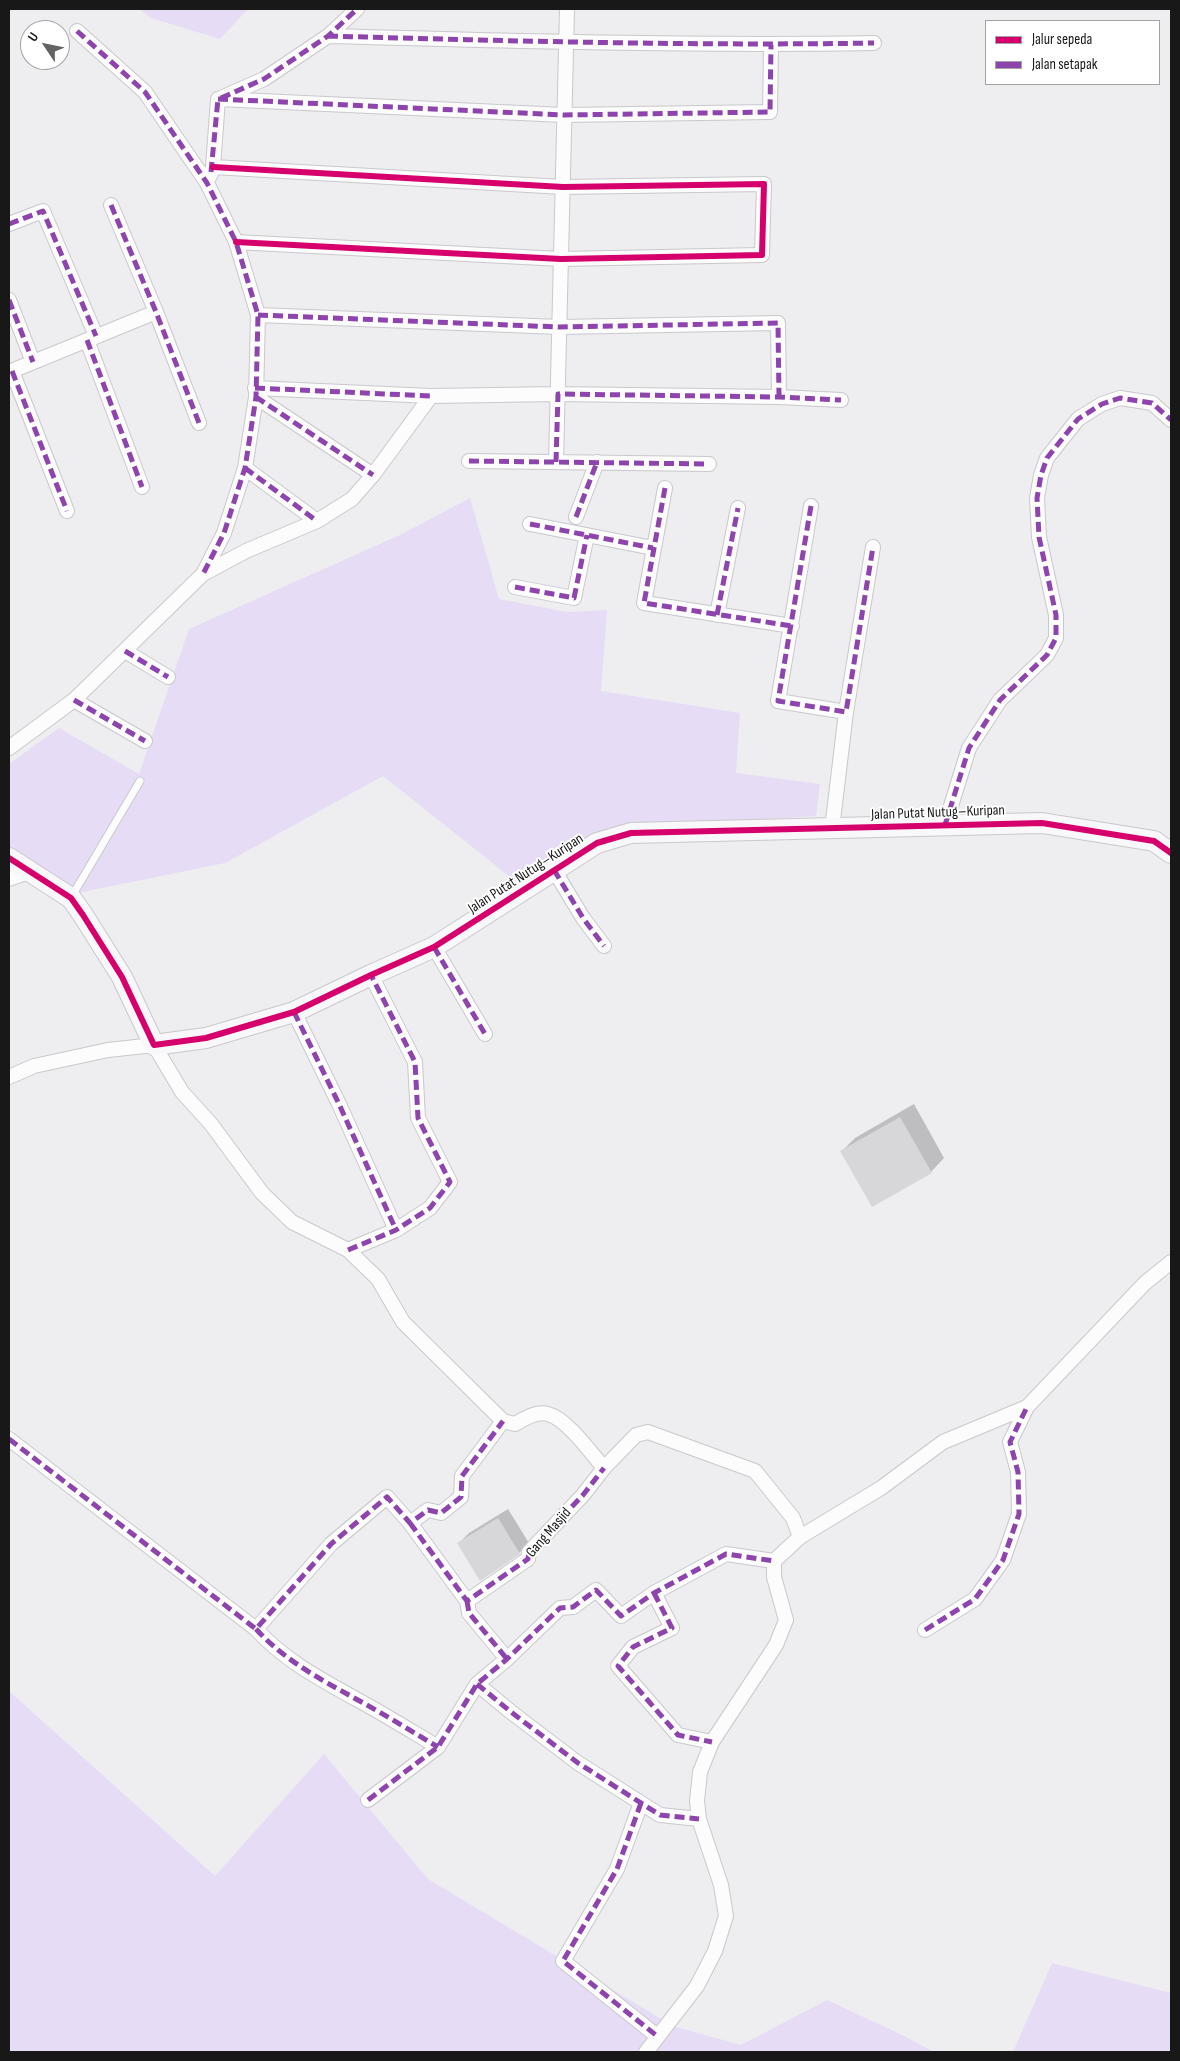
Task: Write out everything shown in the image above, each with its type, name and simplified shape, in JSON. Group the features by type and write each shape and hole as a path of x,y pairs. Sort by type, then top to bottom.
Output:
{"street":[{"path":"218,99 264,79 328,36 357,9"},
{"path":"556,462 566,9"},
{"path":"77,32 145,92 207,184 236,242 258,314 256,392 245,468 224,533 203,574"},
{"path":"328,36 566,43 772,45 874,43"},
{"path":"218,99 564,115 770,112 772,45"},
{"path":"207,184 213,167 218,99"},
{"path":"213,167 563,187 764,184 762,255 561,259 236,242"},
{"path":"111,204 199,423"},
{"path":"9,224 43,211 91,338 142,487"},
{"path":"9,300 33,362"},
{"path":"67,511 11,372 156,312"},
{"path":"258,314 560,327 778,323 779,396"},
{"path":"256,392 431,396 558,394 779,396 840,400"},
{"path":"256,392 373,475"},
{"path":"9,748 74,700 203,574 246,552 317,521 352,499 373,475 431,396"},
{"path":"945,826 969,748 1000,700 1047,655 1056,638 1056,615 1039,537 1037,498 1041,475 1047,458 1078,419 1102,404 1120,398 1152,402 1171,420"},
{"path":"469,461 709,464"},
{"path":"576,517 597,462"},
{"path":"245,468 317,521"},
{"path":"666,488 644,603 792,626"},
{"path":"811,506 778,701 846,712"},
{"path":"717,615 738,508"},
{"path":"530,524 653,548"},
{"path":"515,588 574,598 587,536"},
{"path":"832,829 846,712 874,547"},
{"path":"125,650 168,677"},
{"path":"74,700 145,741"},
{"name":"Jalan Putat Nutug–Kuripan","path":"154,1045 206,1038 294,1012 434,947 597,843 631,834 1042,823 1154,841 1171,853"},
{"path":"9,858 71,898 122,977 154,1045 182,1092 211,1124 262,1193 292,1222 348,1250 378,1279 403,1322 503,1421 514,1424 534,1414 548,1414 564,1424 604,1468"},
{"path":"554,870 582,918 604,946"},
{"path":"9,879 29,872"},
{"path":"434,947 485,1034"},
{"path":"348,1250 396,1230 430,1208 450,1182 418,1118 415,1062 371,975"},
{"path":"294,1012 339,1104 396,1230"},
{"path":"9,1078 34,1066 108,1050 154,1045"},
{"path":"925,1630 974,1599 1004,1560 1019,1514 1018,1472 1010,1442 1028,1407 1145,1283 1171,1262"},
{"path":"646,2052 697,1986 715,1951 726,1916 721,1885 699,1818 697,1801 700,1772 712,1742 776,1645 786,1620 774,1577 774,1561 800,1537 881,1488 943,1442 1028,1407"},
{"path":"410,1523 428,1510 441,1513 461,1497 462,1476 503,1421"},
{"name":"Gang Masjid","path":"467,1601 528,1559 529,1552 583,1495 604,1468 636,1435 648,1432 755,1471 792,1518 800,1537"},
{"path":"9,1439 256,1629 266,1640 309,1674 438,1747"},
{"path":"256,1629 331,1544 387,1497 410,1523 467,1601 469,1613 507,1660"},
{"path":"368,1800 438,1747 477,1684 507,1660 560,1608 573,1607 596,1590 621,1616 654,1593 726,1554 774,1561"},
{"path":"654,1593 672,1628 633,1647 618,1666 678,1735 712,1742"},
{"path":"477,1684 578,1762 660,1815 699,1818"},
{"path":"641,1803 617,1869 563,1961 657,2036"}],"lane":[{"path":"71,898 140,781"}],"shaded area":[{"path":"139,9 248,9 220,39 151,18"},
{"path":"470,498 499,599 567,612 607,610 601,691 740,713 736,773 820,784 816,816 616,828 515,881 383,776 225,863 58,897 9,863 9,764 59,728 139,774 189,629 400,535"},
{"path":"9,1691 215,1876 324,1754 428,1879 673,2026 741,2045 827,2000 934,2052 9,2052"},
{"path":"1052,1963 1171,1993 1171,2052 1013,2052"}],"building":[{"path":"900,1117 932,1173 872,1207 840,1151"},
{"path":"498,1518 520,1554 480,1581 457,1543"}],"marked path":[{"path":"221,98 264,79 328,36 357,9"},
{"path":"77,31 145,92 207,183 236,242 258,315 256,397 245,468 224,533 203,574"},
{"path":"328,36 669,43 874,43"},
{"path":"218,99 564,115 770,112 771,45"},
{"path":"211,172 218,99"},
{"path":"111,205 156,312 199,423"},
{"path":"9,224 43,211 96,336"},
{"path":"9,300 33,362"},
{"path":"258,315 559,327 778,323 779,397"},
{"path":"87,340 142,487"},
{"path":"12,371 67,511"},
{"path":"255,388 431,396"},
{"path":"556,462 558,394 779,397 841,400"},
{"path":"256,397 373,475"},
{"path":"945,825 969,748 1000,700 1047,655 1056,638 1056,615 1039,537 1037,498 1041,475 1047,458 1078,419 1102,404 1120,398 1152,403 1171,420"},
{"path":"469,461 709,464"},
{"path":"576,517 597,462"},
{"path":"245,468 317,521"},
{"path":"665,488 644,603 792,626"},
{"path":"811,506 778,701 846,712 873,547"},
{"path":"717,615 738,508"},
{"path":"530,524 653,548"},
{"path":"515,587 574,598 587,535"},
{"path":"125,651 168,677"},
{"path":"74,700 145,741"},
{"path":"554,870 583,918 604,946"},
{"path":"434,947 485,1034"},
{"path":"348,1250 396,1230 430,1208 450,1182 418,1118 415,1062 371,975"},
{"path":"294,1012 339,1104 396,1230"},
{"path":"925,1630 975,1599 1003,1560 1019,1514 1018,1472 1010,1442 1027,1407"},
{"path":"9,1439 256,1629 331,1544 387,1497 410,1523 428,1510 441,1513 461,1497 462,1476 503,1421"},
{"path":"410,1523 467,1601 528,1559 529,1552 583,1495 604,1468"},
{"path":"368,1800 438,1747 477,1684 507,1659 560,1608 573,1607 596,1590 621,1616 654,1593 726,1554 774,1561"},
{"path":"654,1593 672,1628 633,1647 618,1666 678,1735 712,1742"},
{"path":"467,1601 469,1613 507,1659"},
{"path":"256,1629 278,1650 303,1668 438,1747"},
{"path":"477,1684 578,1763 660,1815 699,1819"},
{"path":"641,1803 617,1869 563,1961 657,2036"}],"cycle path":[{"path":"213,167 563,187 764,184 762,255 561,259 236,242"},
{"path":"9,858 71,898 122,977 154,1045 206,1038 294,1012 434,947 597,843 631,833 1042,823 1154,841 1171,853"}]}
